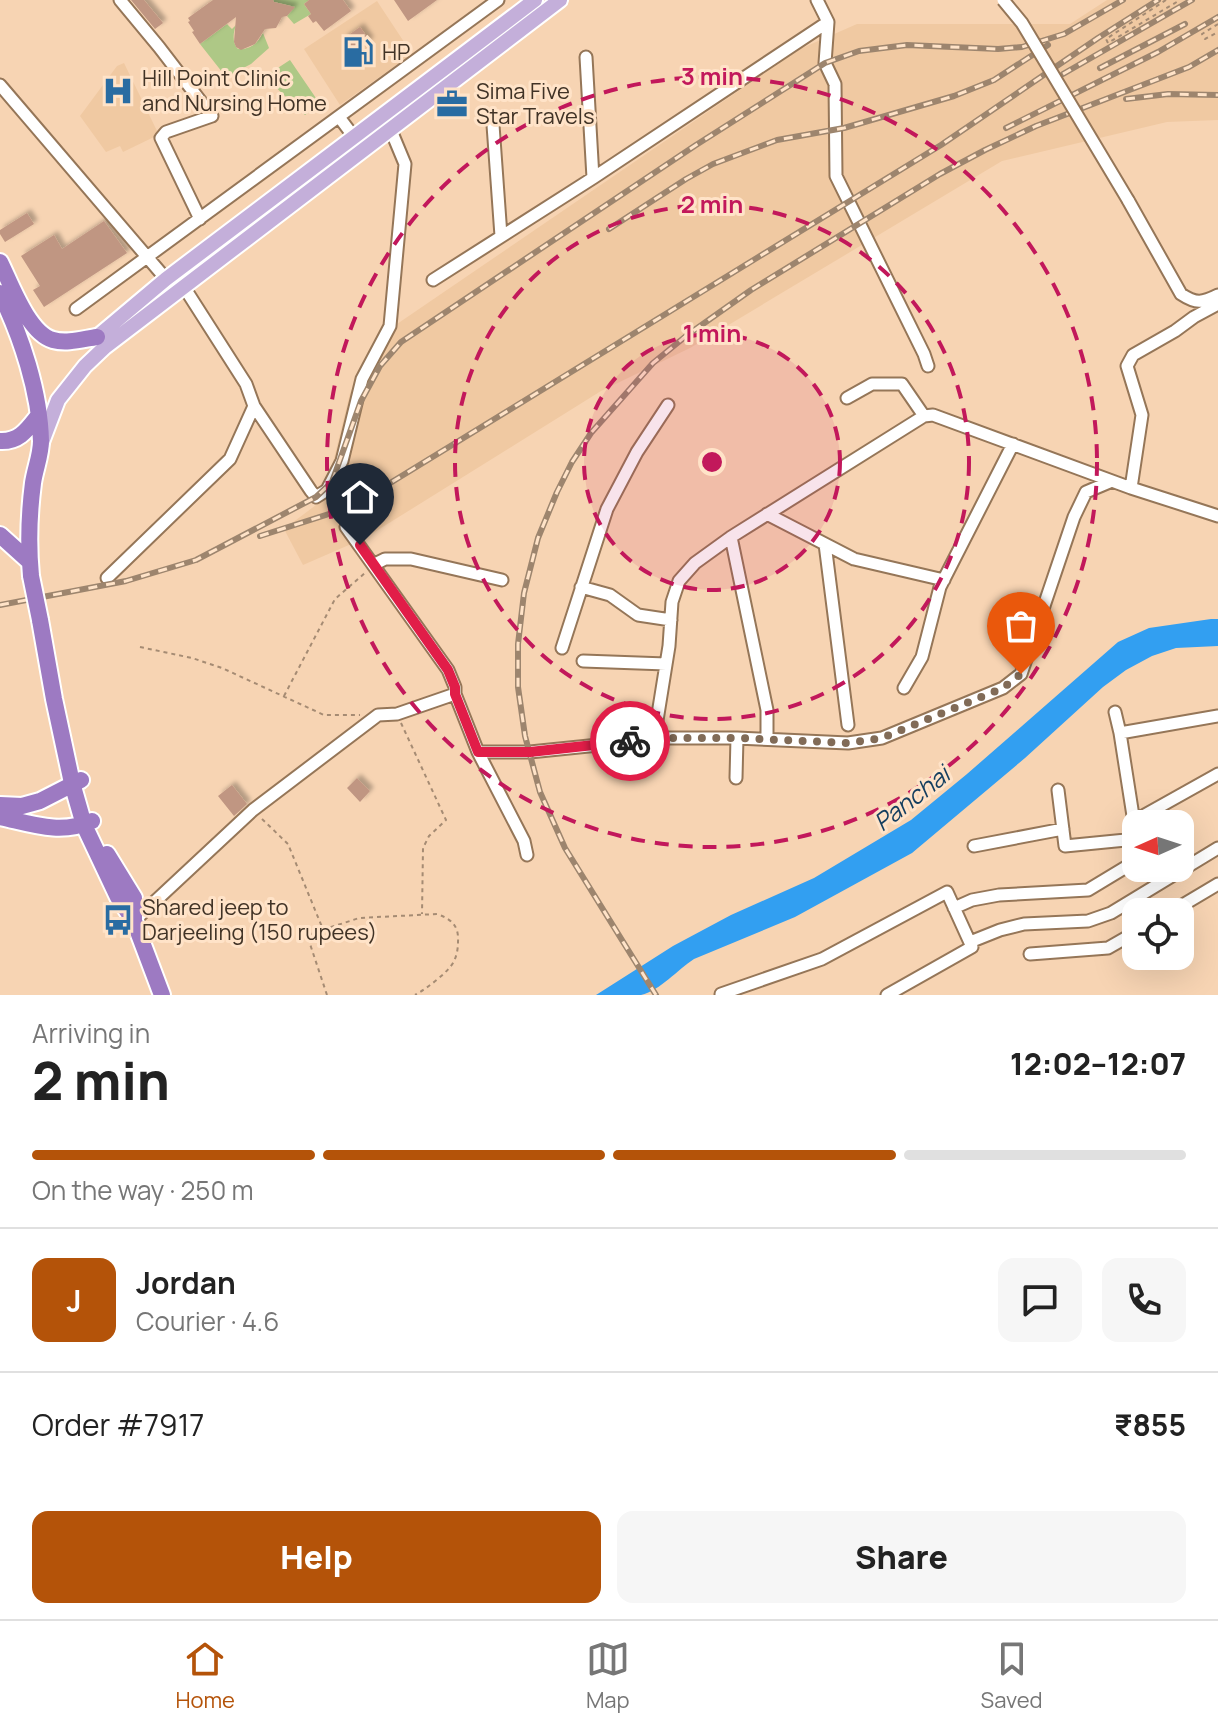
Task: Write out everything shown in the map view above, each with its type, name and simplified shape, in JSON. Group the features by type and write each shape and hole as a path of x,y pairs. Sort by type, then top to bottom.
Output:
{"highway":[{"path":"0,262 26,315 39,332 51,340 97,337"},
{"path":"0,293 20,339 38,409 41,443 29,526 30,569 54,699 89,823 134,898 134,921 162,995"},
{"path":"0,441 10,442 22,436 38,409"},
{"path":"0,535 30,569"},
{"path":"0,805 22,806 40,801 77,781"},
{"path":"0,817 50,828 67,829 89,823"}],"main road":[{"path":"41,443 58,400 105,347 184,287 535,0"},
{"path":"97,337 166,279 358,143 390,128 560,0"}],"street":[{"path":"120,0 212,116 166,132 161,138 200,219"},
{"path":"76,309 498,0"},
{"path":"817,0 828,22 825,63 835,84 836,176 928,366"},
{"path":"1003,0 1022,23 1181,294 1192,302 1206,301 1218,295"},
{"path":"433,280 828,22"},
{"path":"586,57 593,178"},
{"path":"0,85 166,279"},
{"path":"339,117 358,143"},
{"path":"493,125 501,236"},
{"path":"184,287 246,384 254,406 311,491 316,497 327,490 342,461 362,379 390,326 405,164 390,128"},
{"path":"1131,488 1142,415 1127,366 1133,355 1218,304"},
{"path":"847,398 872,384 902,384 924,416"},
{"path":"562,648 607,509 637,452 668,405"},
{"path":"107,578 230,459 254,406"},
{"path":"654,739 672,602 679,581 695,563 731,537 924,416 933,415 1131,488 1218,516"},
{"path":"904,688 922,657 940,587 1013,444"},
{"path":"478,752 530,752 654,739 737,738 848,743 882,738 1003,688 1021,674 1074,517 1086,492 1112,481"},
{"path":"767,514 854,559 944,580"},
{"path":"346,527 448,670 478,752 524,841 527,855"},
{"path":"731,537 767,710 767,739"},
{"path":"825,544 848,725"},
{"path":"375,564 385,559 411,559 502,580"},
{"path":"581,587 610,595 638,615 671,620"},
{"path":"583,661 666,664"},
{"path":"134,921 253,810 378,715 397,714 455,694"},
{"path":"1115,712 1132,810"},
{"path":"1120,733 1218,716"},
{"path":"736,778 737,738"},
{"path":"1154,810 1218,774"},
{"path":"1058,790 1065,846 1122,839"},
{"path":"974,846 1063,829"},
{"path":"970,942 1024,924 1088,921 1111,913 1218,848"},
{"path":"954,908 972,900 999,895 1088,890 1122,869"},
{"path":"1194,898 1218,884"},
{"path":"722,995 822,959 947,892 972,947 887,995"},
{"path":"1030,954 1108,948 1122,940"}],"path":[{"path":"1166,0 1106,39 1108,43 1180,0"},
{"path":"1218,24 1202,34 1205,39 1218,32"},
{"path":"284,696 335,599 375,564"},
{"path":"140,647 222,668 324,715 378,715"},
{"path":"397,714 446,820 433,830 423,848 422,915"},
{"path":"253,810 288,844 322,928"},
{"path":"327,995 307,935 359,918 437,914 456,924 458,951 454,963 415,995"}],"shaded area":[{"path":"1107,0 1218,0 1218,120 1167,122 1002,161 690,348 601,391 365,538 303,565 284,529 324,499 350,393 378,337 800,49 857,24 1070,24"},
{"name":"HP","path":"377,1 412,54 340,105 304,49"},
{"name":"Hill Point Clinic and Nursing Home","path":"124,63 157,131 154,137 123,152 120,146 106,152 80,116 117,66"}],"green space":[{"path":"273,0 309,0 304,4 311,14 294,24 287,16 292,10 291,6"},
{"path":"227,24 232,29 236,25 234,38 238,49 253,45 263,33 269,48 251,64 226,77 200,44"},
{"path":"290,60 320,104 305,115 266,78"}],"water":[{"path":"1218,619 1218,646 1176,648 1126,670 912,853 795,917 694,959 648,992 641,995 596,995 673,946 731,915 814,878 911,820 1118,642 1149,628"}],"building":[{"path":"131,0 144,0 163,23 155,29"},
{"path":"213,0 273,0 295,7 282,17 276,28 265,29 255,44 241,50 234,42 236,17 200,44 192,32 188,18"},
{"path":"309,0 343,0 351,11 324,31 308,16 311,14 304,4"},
{"path":"394,0 437,0 408,21"},
{"path":"360,27 370,41 353,53 343,39"},
{"path":"27,213 34,224 5,242 0,230"},
{"path":"104,221 127,253 44,307 33,290 40,286 21,256 54,235 62,249"},
{"path":"357,778 370,791 360,802 347,788"},
{"path":"232,785 247,804 234,816 218,796"}],"railway":[{"path":"0,605 126,581 196,560 316,497 332,482 361,401 380,366 401,342 696,145 825,63 859,51 907,45 998,49 1022,47 1064,34 1123,0"},
{"path":"260,536 351,507 941,145 1158,0"},
{"path":"1063,74 1192,0"},
{"path":"1006,128 1158,52 1218,17"},
{"path":"1100,68 1185,24"},
{"path":"609,229 713,164 777,140 844,128 954,96 994,80 1048,45"},
{"path":"656,995 565,848 540,792 525,736 518,687 518,644 524,593 538,538 572,462 591,433 653,363 751,290 940,174 985,150 1036,126 1189,67 1218,50"},
{"path":"1126,99 1168,94 1218,95"}],"way so far":[{"path":"630,741 737,738 848,743 882,738 1003,688 1021,674"}],"place":[{"name":"HP","path":"358,52"},
{"name":"Hill Point Clinic and Nursing Home","path":"118,91"},
{"name":"Sima Five Star Travels","path":"452,104"},
{"name":"Shared jeep to Darjeeling (150 rupees)","path":"118,920"}],"route":[{"path":"360,545 448,670 478,752 530,752 630,741"}],"water label":[{"name":"Panchai","path":"912,799"}]}
